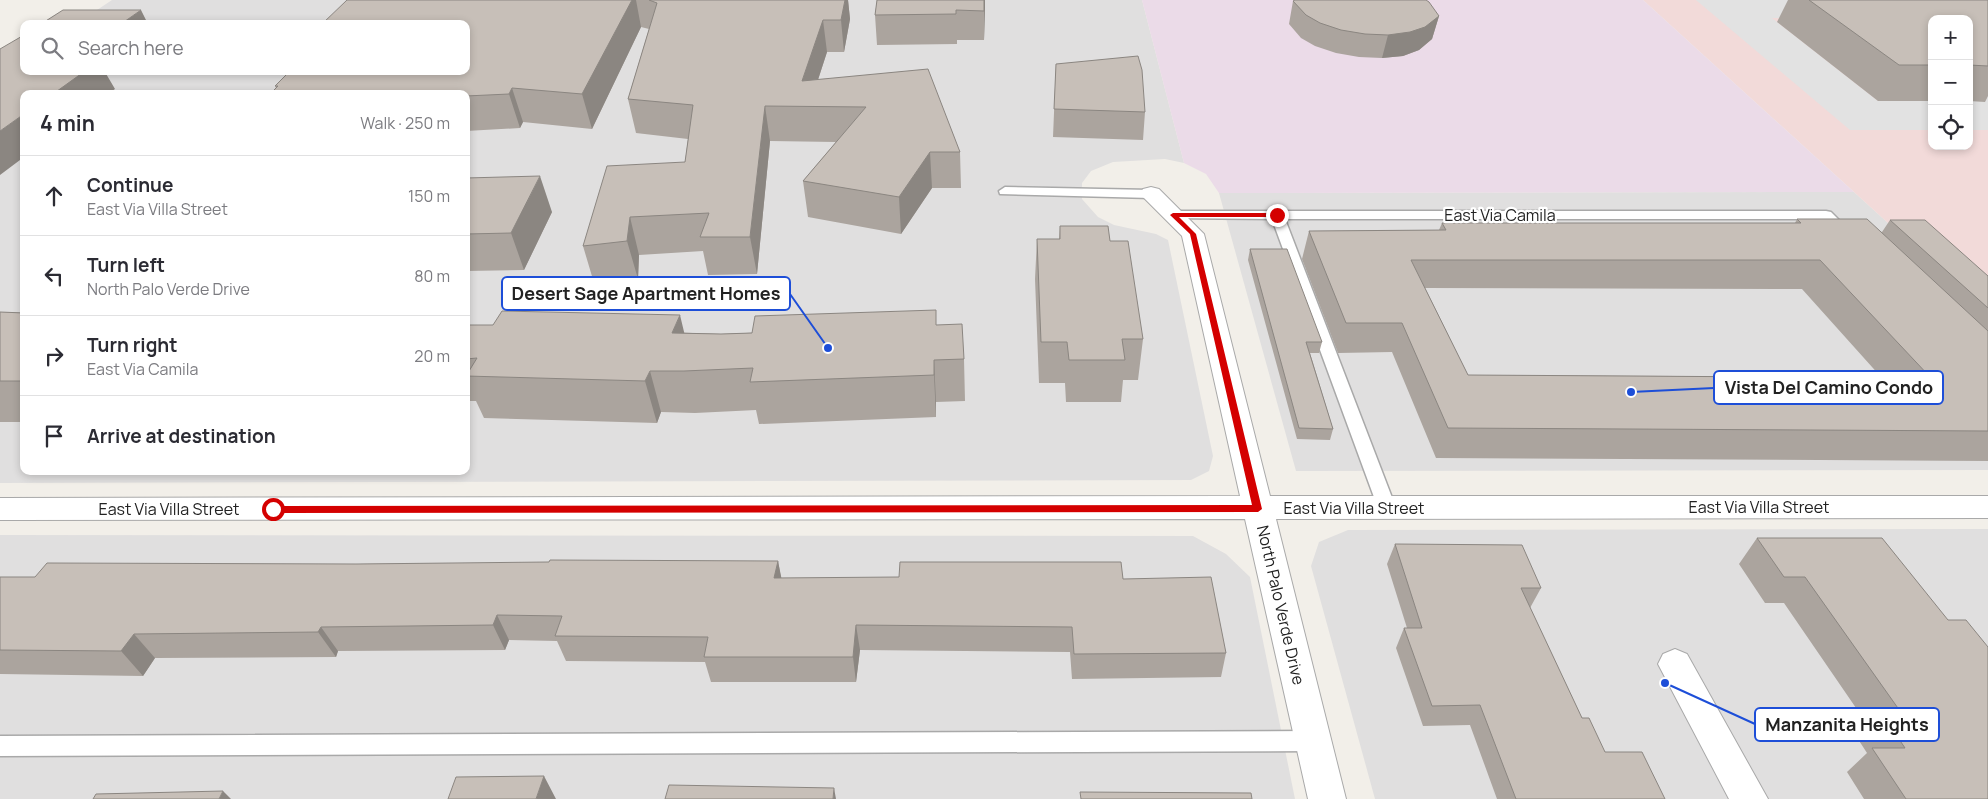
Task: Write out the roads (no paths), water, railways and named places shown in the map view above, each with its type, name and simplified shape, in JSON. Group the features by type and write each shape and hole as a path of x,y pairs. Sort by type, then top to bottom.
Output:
{"street":[{"name":"North Palo Verde Drive","path":"1151,194 1193,234 1327,799"},
{"name":"East Via Villa Street","path":"0,509 1988,507"},
{"path":"1675,664 1749,799"}],"lane":[{"path":"1005,191 1151,194"},
{"name":"East Via Camila","path":"1173,215 1826,215 1854,242"},
{"path":"1277,215 1387,508"},
{"path":"0,746 1313,741"}],"place":[{"name":"Desert Sage Apartment Homes","path":"828,348"},
{"name":"Vista Del Camino Condo","path":"1631,392"},
{"name":"Manzanita Heights","path":"1665,683"}]}
